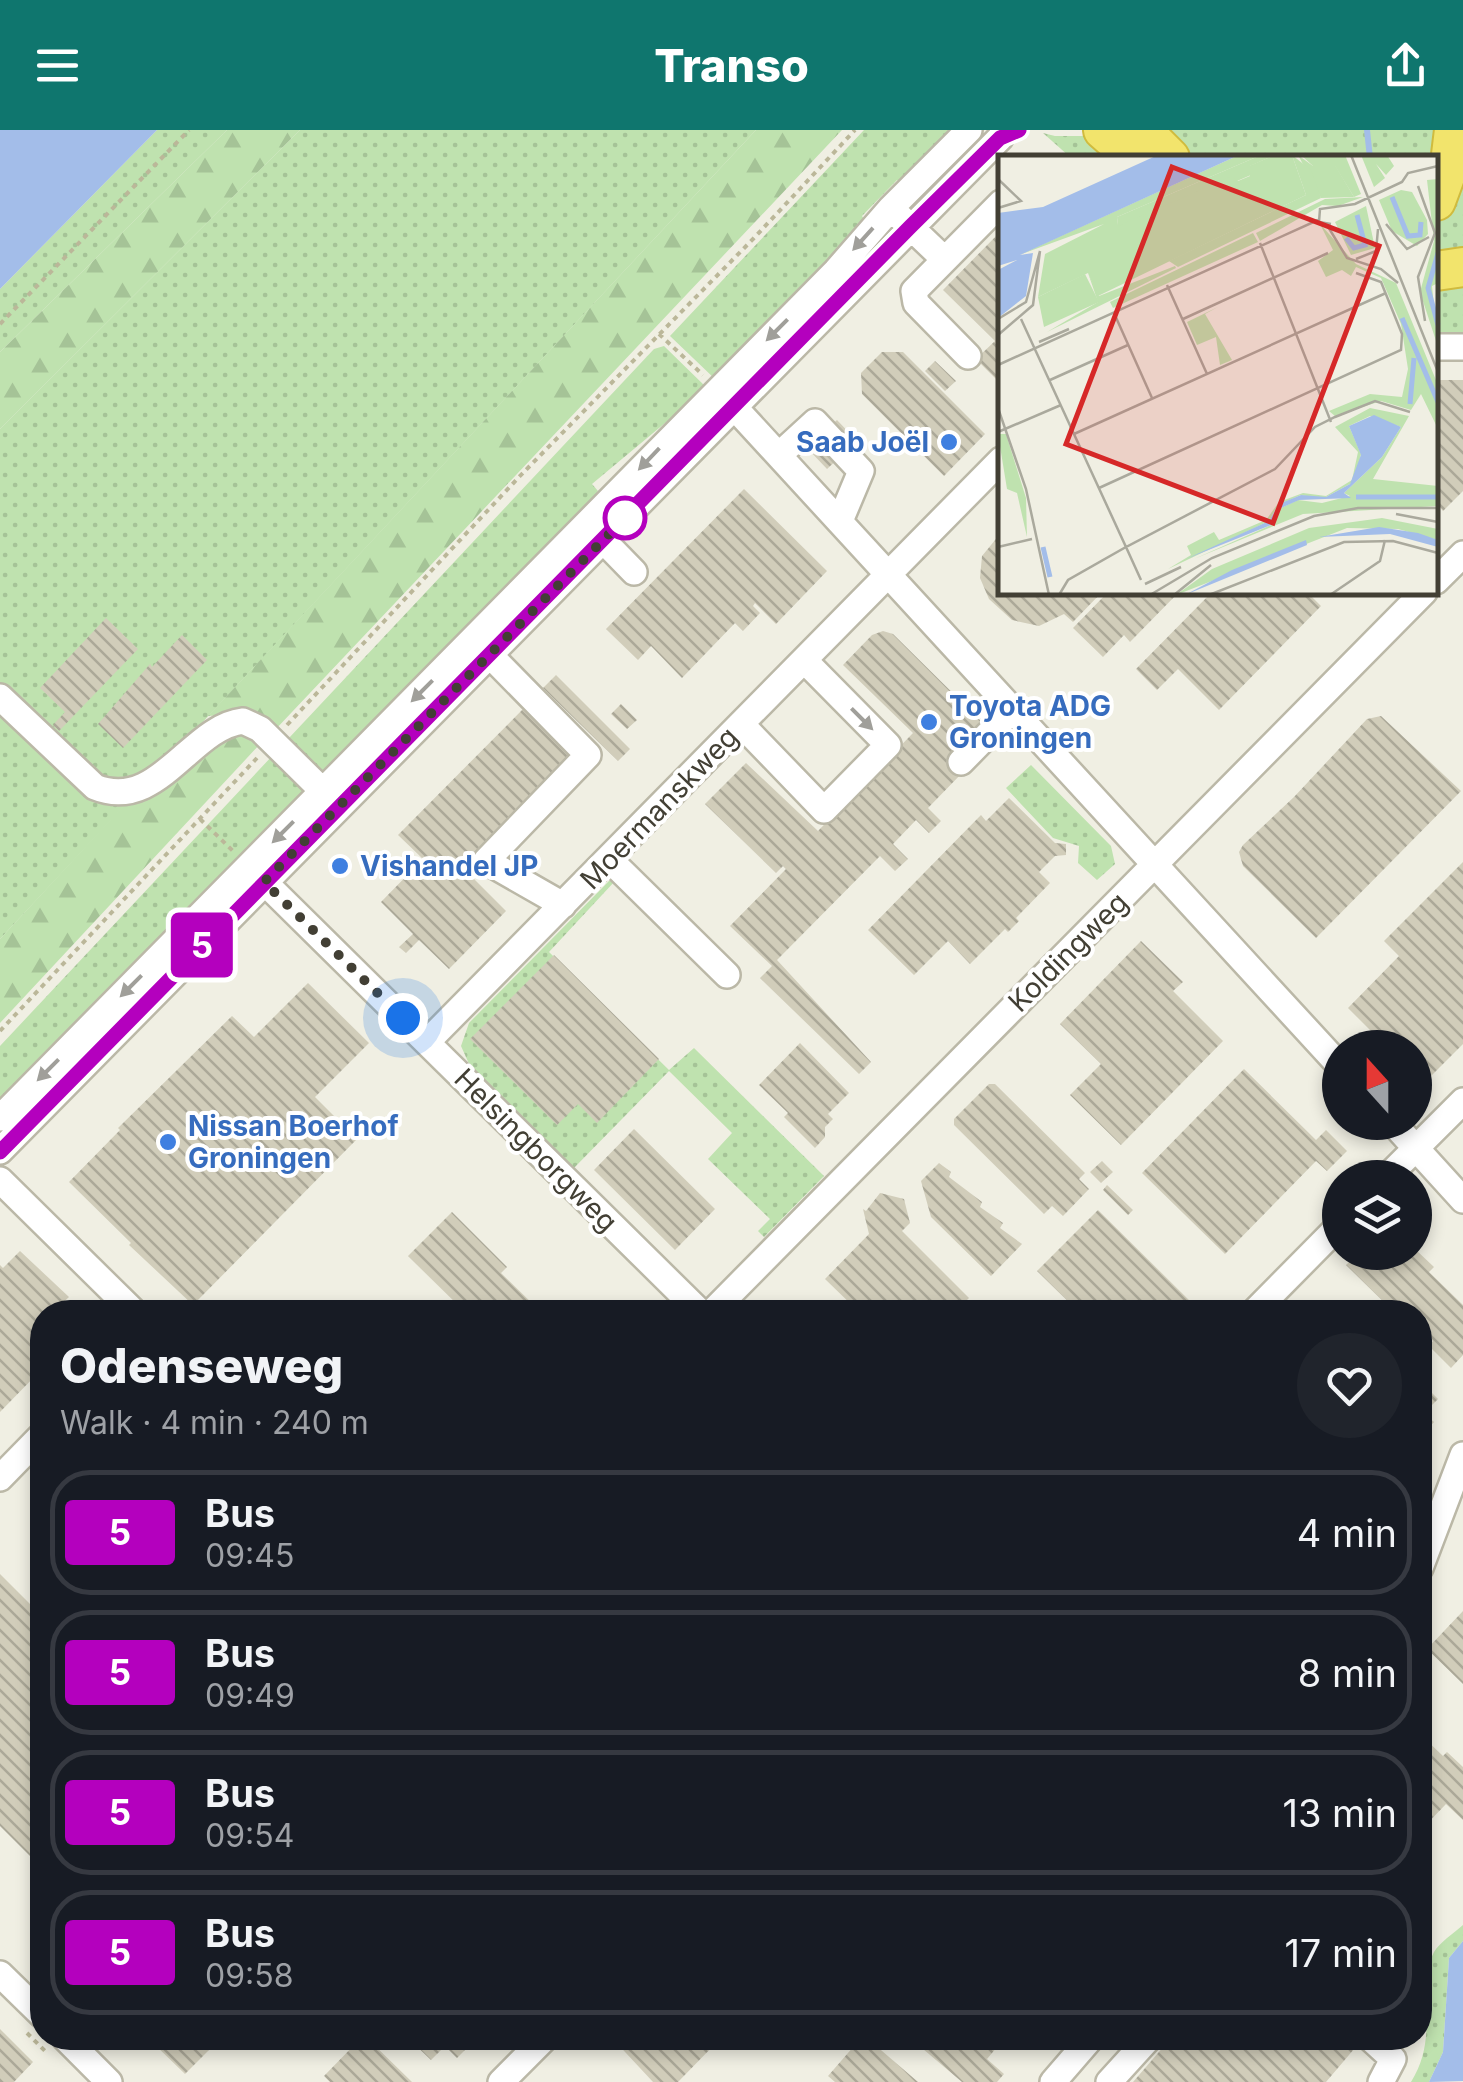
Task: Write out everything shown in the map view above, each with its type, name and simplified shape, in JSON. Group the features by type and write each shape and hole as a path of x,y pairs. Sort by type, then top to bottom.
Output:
{"highway":[{"path":"1104,130 1132,155"},
{"path":"1142,130 1167,155"},
{"path":"1438,196 1450,164 1454,130"},
{"path":"1438,271 1463,267"}],"street":[{"path":"726,399 891,208 968,130"},
{"path":"0,1152 257,874 726,399 1008,133"},
{"path":"968,356 916,304 914,291 998,204"},
{"path":"891,208 944,259"},
{"path":"726,399 1322,1046"},
{"path":"779,455 816,422 861,471 840,521"},
{"name":"Moermanskweg","path":"427,1042 998,462"},
{"path":"595,532 634,572"},
{"path":"1438,579 1463,554"},
{"name":"Koldingweg","path":"724,1300 1421,595"},
{"path":"482,647 588,755 486,861 564,906"},
{"path":"741,724 824,810 888,745 804,660"},
{"path":"0,697 95,787 103,790 138,790 225,726 242,721 260,729 331,799"},
{"path":"961,762 1014,708"},
{"path":"609,859 727,975"},
{"path":"0,1118 257,874"},
{"name":"Helsingborgweg","path":"257,874 688,1300"},
{"path":"1403,1160 1463,1101"},
{"path":"1408,1140 1463,1200"},
{"path":"0,1180 122,1300"},
{"path":"1266,1300 1322,1243"},
{"path":"0,1478 30,1447"},
{"path":"1432,1536 1463,1454"},
{"path":"0,1974 30,2006"},
{"path":"61,2050 109,2082"},
{"path":"502,2082 533,2050"},
{"path":"1053,2082 1081,2050"},
{"path":"1109,2082 1138,2050"},
{"path":"1381,2082 1393,2060 1383,2050"}],"path":[{"path":"0,324 190,130"},
{"path":"520,477 855,130"},
{"path":"659,334 726,399"},
{"path":"200,819 257,874"}],"green space":[{"path":"157,130 227,130 0,352 0,289"},
{"path":"227,130 300,130 0,429 0,352"},
{"path":"300,130 756,130 0,939 0,429"},
{"path":"756,130 842,130 275,730 252,713 208,716"},
{"path":"864,130 951,130 901,183 897,180 862,216 865,221 850,244 716,380 670,336"},
{"path":"1159,130 1441,130 1437,155 1185,155"},
{"path":"1463,130 1463,257 1438,260 1438,206"},
{"path":"1043,133 1094,136 1118,155 1068,155"},
{"path":"1463,278 1463,336 1438,336 1438,281"},
{"path":"664,346 707,388 592,484 598,491 578,520 0,1110 0,1046 654,349"},
{"path":"233,728 261,743 0,1023 0,939 127,802"},
{"path":"1031,765 1111,846 1115,864 1097,880 1078,863 1079,846 1053,838 1006,788"},
{"path":"609,881 615,881 549,952 669,1070 694,1048 824,1176 764,1237 758,1231 770,1219 708,1159 732,1133 669,1071 573,1169 470,1066 461,1046 469,1023"},
{"path":"1463,1925 1463,1941 1449,1958 1443,2052 1429,2082 1411,2082 1424,2050 1432,2050 1432,1958 1443,1941"}],"water":[{"path":"0,130 157,130 0,289"},
{"path":"1463,1941 1463,2081 1429,2082 1443,2052 1449,1958"}],"building":[{"path":"998,234 998,381 976,359 995,341 943,290"},
{"path":"882,352 903,352 985,434 944,476 862,394 861,373"},
{"path":"935,361 956,381 945,391 925,371"},
{"path":"1438,380 1463,380 1463,491 1443,511 1438,505"},
{"path":"837,420 857,441 827,469 807,448"},
{"path":"744,489 827,571 776,624 755,603 753,606 760,613 743,631 735,623 682,678 651,646 638,660 606,629"},
{"path":"998,536 998,595 1099,595 1073,622 1064,614 1039,626 1012,620 989,599 980,578 982,556"},
{"path":"1105,595 1176,595 1130,642 1124,635 1103,657 1073,628"},
{"path":"1209,595 1310,595 1321,606 1219,710 1178,669 1157,690 1136,669"},
{"path":"106,618 138,649 59,731 53,725 65,712 40,688"},
{"path":"883,631 893,634 983,723 950,756 965,770 928,808 941,821 929,833 916,820 893,844 908,859 895,871 880,856 777,960 871,1062 859,1074 760,978 772,966 730,926 786,869 783,866 776,873 705,804 746,763 818,831 913,733 843,665 872,635"},
{"path":"182,635 207,660 123,748 98,724 150,664 152,667"},
{"path":"556,675 630,749 618,761 543,688"},
{"path":"621,704 637,720 627,729 611,714"},
{"path":"526,706 576,755 484,848 480,846 464,869 506,911 449,969 419,940 406,953 399,947 413,934 381,902 423,859 398,835"},
{"path":"1381,716 1461,791 1316,938 1243,866 1239,852 1367,719"},
{"path":"1009,798 1055,843 1066,844 1066,855 1055,856 1039,872 1050,883 1016,918 1019,921 1008,932 1005,929 970,964 948,941 914,975 868,930 981,815 986,821"},
{"path":"1463,862 1463,1044 1432,1075 1432,1030 1370,1030 1348,1008 1399,956 1384,941"},
{"path":"1141,941 1183,982 1173,991 1223,1041 1121,1145 1070,1095 1101,1064 1060,1024"},
{"path":"554,955 659,1059 597,1123 578,1104 557,1125 470,1039"},
{"path":"308,983 369,1043 315,1097 357,1139 198,1300 188,1300 69,1182 232,1016 254,1037"},
{"path":"800,1043 849,1093 828,1114 833,1119 815,1148 784,1117 788,1113 759,1085"},
{"path":"1244,1069 1316,1140 1322,1134 1322,1140 1336,1140 1347,1151 1338,1160 1322,1160 1322,1166 1316,1161 1225,1254 1142,1173"},
{"path":"989,1084 995,1084 1085,1173 1079,1179 1089,1189 1063,1216 1052,1206 1044,1214 954,1125 954,1119"},
{"path":"634,1129 715,1209 675,1250 594,1170"},
{"path":"1102,1161 1113,1172 1101,1183 1090,1172"},
{"path":"939,1163 951,1172 949,1177 982,1202 980,1207 1003,1223 1000,1228 1022,1244 991,1276 931,1217 921,1181"},
{"path":"1107,1185 1133,1210 1128,1215 1103,1190"},
{"path":"880,1193 904,1199 910,1223 902,1231 969,1298 847,1300 825,1279 869,1234 863,1209 866,1211"},
{"path":"1098,1210 1189,1300 1067,1300 1037,1271"},
{"path":"452,1212 507,1267 501,1273 529,1300 453,1300 408,1256"},
{"path":"20,1251 69,1297 30,1300 30,1381 0,1412 0,1265 3,1268"},
{"path":"1351,1270 1431,1270 1463,1305 1463,1355 1451,1368 1432,1349 1432,1300 1382,1300"},
{"path":"0,1574 30,1604 30,1856 0,1826"},
{"path":"1463,1611 1463,1684 1432,1654 1432,1644"},
{"path":"1432,1745 1443,1756 1447,1752 1463,1767 1463,1820 1446,1804 1432,1819"},
{"path":"0,2029 33,2062 14,2082 0,2082"},
{"path":"160,2050 209,2050 185,2074"},
{"path":"349,2050 379,2050 412,2082 330,2082 324,2076"},
{"path":"421,2050 441,2050 431,2060"},
{"path":"449,2050 465,2050 457,2058"},
{"path":"623,2050 709,2050 678,2082 653,2082"},
{"path":"851,2050 881,2050 918,2082 835,2082 828,2076"},
{"path":"924,2050 994,2050 987,2059 1004,2074 997,2082 962,2082"},
{"path":"1161,2050 1353,2050 1326,2082 1133,2082"}],"waterway":[{"path":"1367,130 1370,155"}],"bus line":[{"name":"5","path":"0,1152 910,227 1000,138 1019,130"}],"place":[{"name":"Saab Joël","path":"949,442"},
{"name":"Toyota ADG Groningen","path":"929,722"},
{"name":"Vishandel JP","path":"340,866"},
{"name":"Nissan Boerhof Groningen","path":"168,1142"}],"route":[{"path":"403,1018 264,882 625,518"}]}
